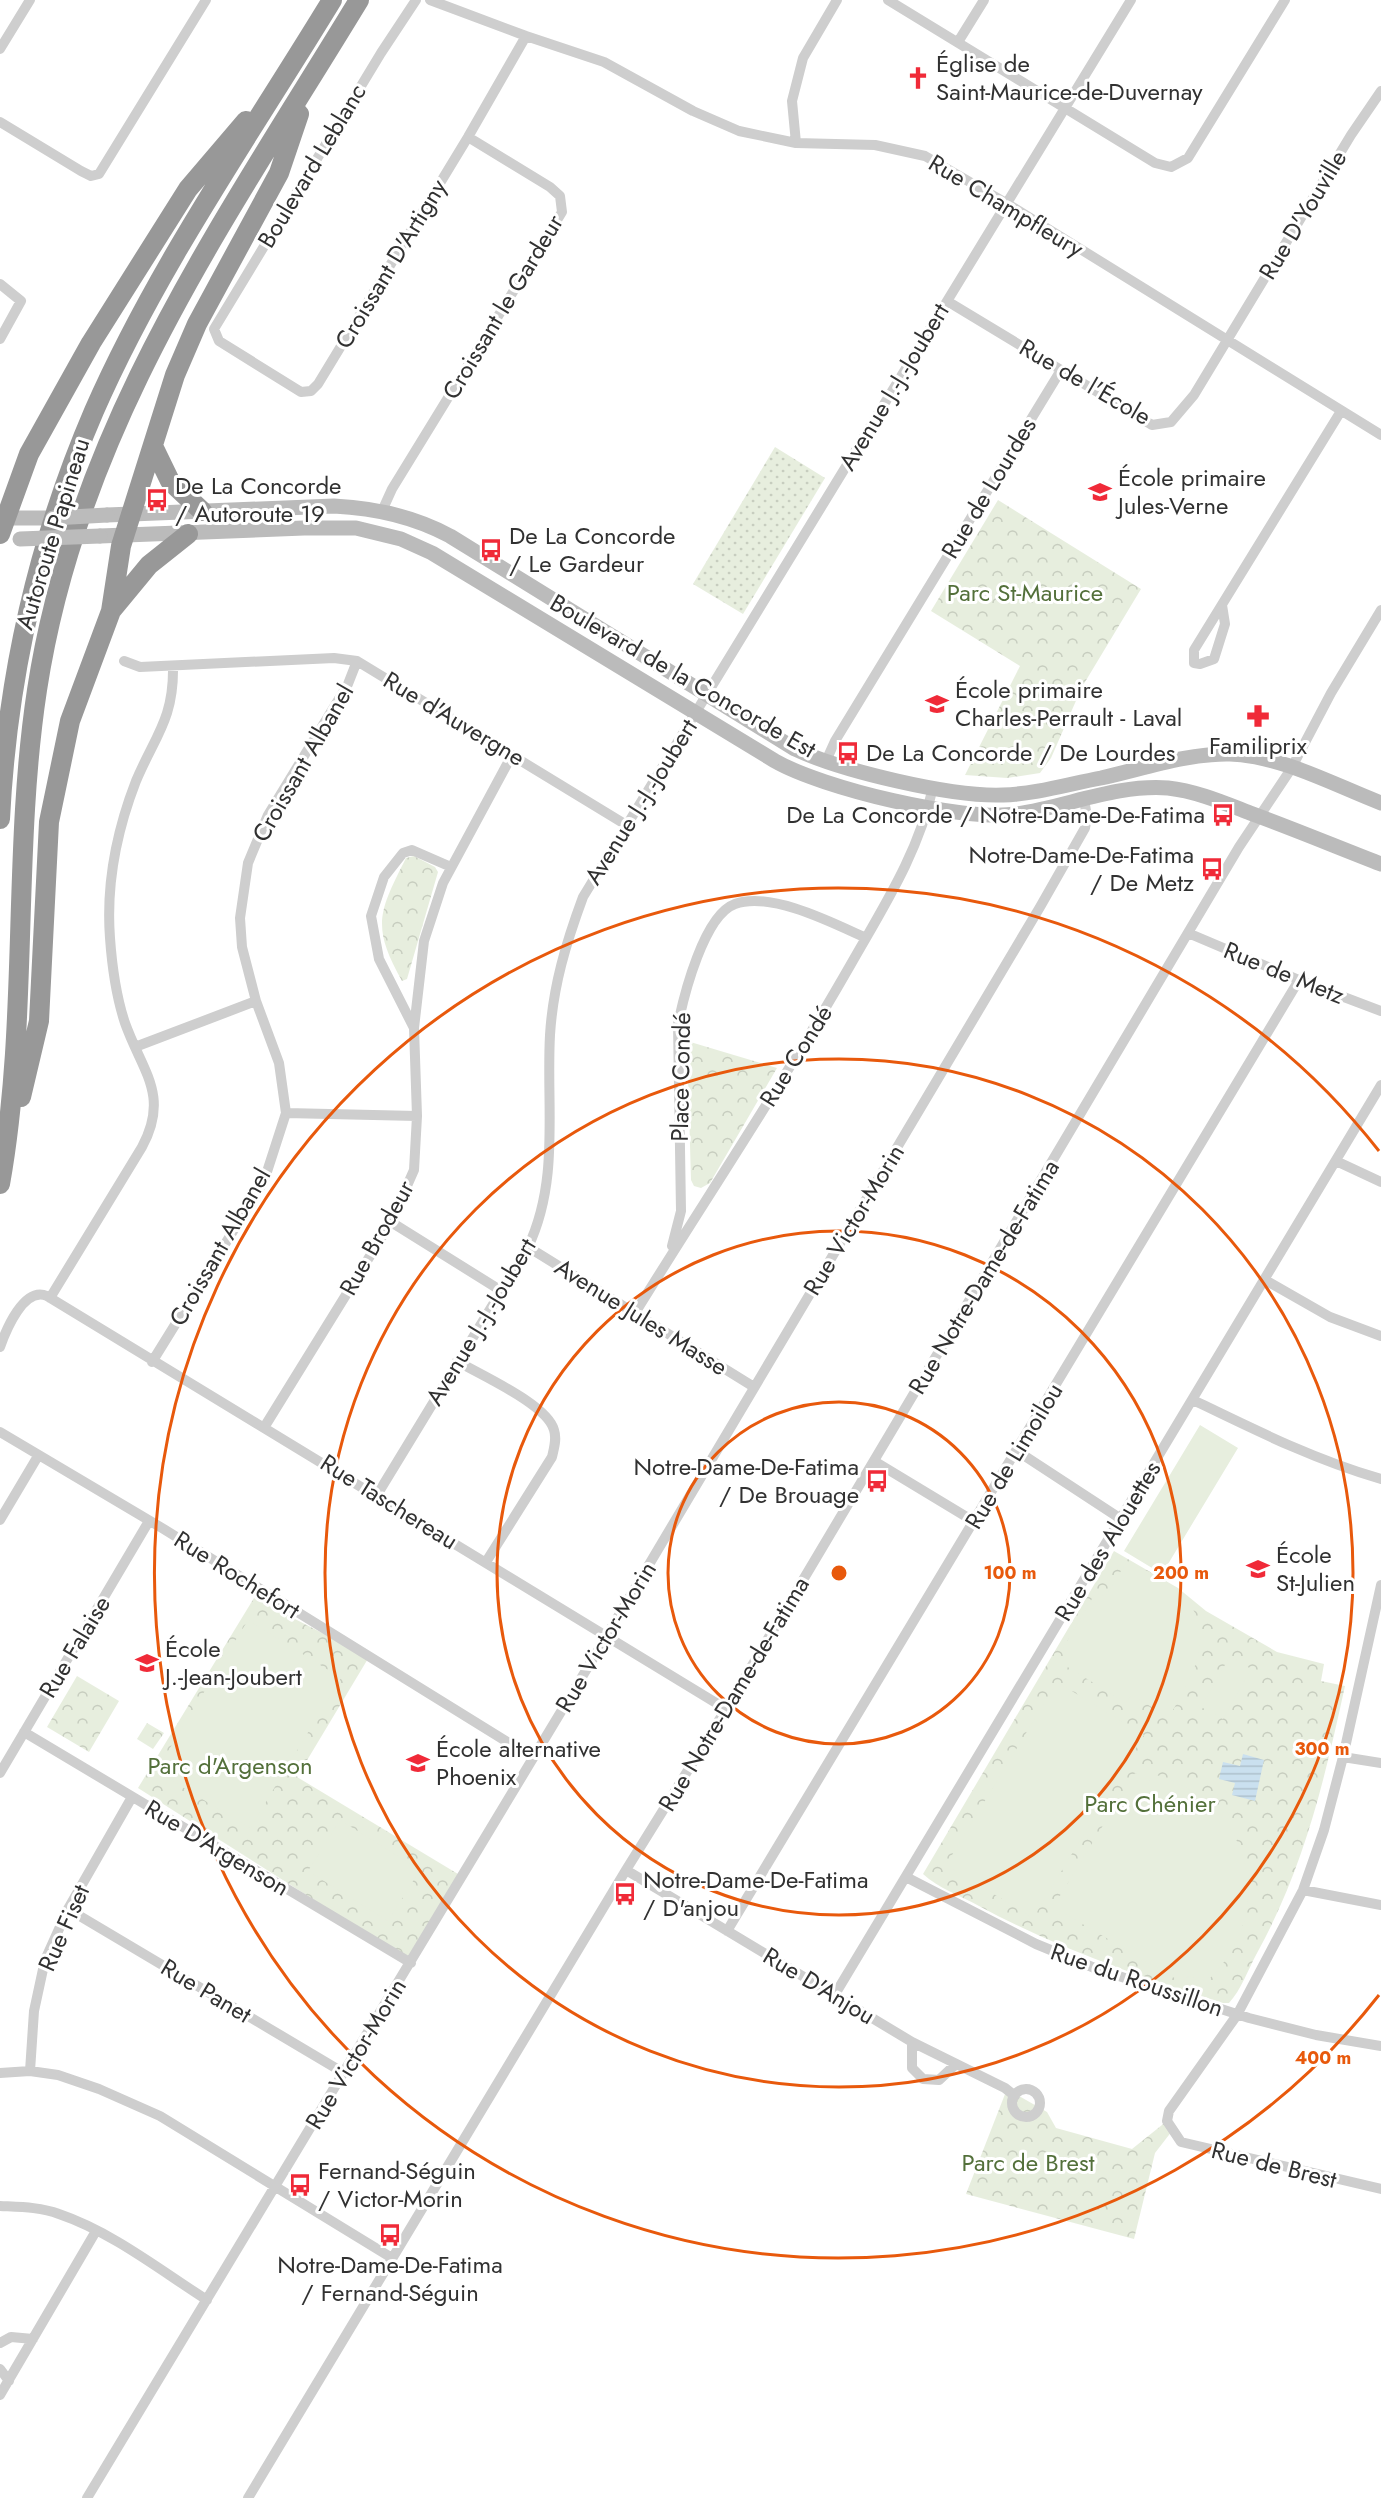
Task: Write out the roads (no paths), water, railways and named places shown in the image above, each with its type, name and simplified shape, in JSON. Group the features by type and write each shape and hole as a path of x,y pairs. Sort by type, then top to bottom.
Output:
{"highway":[{"name":"Autoroute Papineau","path":"0,819 4,764 17,665 46,541 95,409 149,303 332,0"},
{"name":"Autoroute Papineau","path":"0,1185 14,1060 29,758 41,665 63,572 96,472 135,381 183,292 359,0"},
{"path":"2,524 34,444 65,386 188,189 289,71"},
{"path":"0,1185 39,1021 45,873 57,771 77,697 111,611 113,587 125,535 184,352 279,173 310,81"},
{"path":"153,446 170,481 202,511"},
{"path":"0,484 20,475"},
{"path":"111,611 150,565 188,534"}],"street":[{"path":"0,49 30,0"},
{"path":"0,122 81,171 97,175 107,165 206,0"},
{"name":"Boulevard Leblanc","path":"214,336 216,323 416,0"},
{"name":"Rue Champfleury","path":"430,0 604,62 693,111 739,131 796,143 875,145 925,156 1006,203 1381,435"},
{"path":"796,143 792,101 803,58 837,0"},
{"path":"888,0 1155,163 1171,166 1188,158 1285,0"},
{"path":"958,42 984,0"},
{"name":"Avenue J.-J.-Joubert","path":"377,1495 528,1247 540,1221 551,1144 550,1037 554,992 563,952 583,897 1131,0"},
{"name":"Croissant D'Artigny","path":"214,336 298,390 305,393 314,389 468,137 526,36"},
{"name":"Rue D'Youville","path":"1227,341 1351,135 1381,91"},
{"name":"Croissant le Gardeur","path":"382,511 392,489 562,212 560,196 550,187 468,137"},
{"path":"0,284 21,301 0,339"},
{"name":"Rue de l'École","path":"947,301 1152,425 1171,422 1194,395 1227,341"},
{"name":"Rue de Lourdes","path":"826,761 835,741 1061,370"},
{"path":"1222,605 1225,624 1214,659 1200,664 1194,663 1194,650 1341,411"},
{"name":"Boulevard de la Concorde Est","path":"2,524 27,519 336,506 382,511 416,521 450,536 787,744 826,761 933,787 978,795 1019,794 1218,754 1252,757 1381,803"},
{"name":"Boulevard de la Concorde Est","path":"0,541 332,527 379,532 401,539 441,558 800,774 929,807 972,814 1009,815 1139,789 1170,788 1216,800 1381,864"},
{"name":"Rue Notre-Dame-de-Fatima","path":"248,2498 626,1870 726,1709 1188,933 1259,816 1291,769 1381,610"},
{"path":"1369,630 1381,635"},
{"name":"Rue d'Auvergne","path":"124,661 140,667 334,658 357,662 628,826"},
{"name":"Croissant Albanel","path":"152,1362 264,1181 286,1113 279,1063 256,1001 242,947 240,918 248,863 268,815 348,684 357,662"},
{"path":"0,1347 8,1328 27,1299 41,1293 50,1298 152,1127 156,1103 153,1088 122,1011 113,967 109,925 111,885 128,805 170,708 173,666"},
{"name":"Rue Brodeur","path":"265,1426 392,1222 414,1170 417,1116 414,1028 424,941 443,883 512,755"},
{"name":"Rue Condé","path":"635,1313 822,1014 866,938 912,856 929,807 933,787"},
{"name":"Rue Victor-Morin","path":"87,2498 607,1636 1078,841 1087,820 1084,800"},
{"name":"Rue Brodeur","path":"414,1028 379,959 371,916 384,877 403,854 412,850 451,867"},
{"name":"Place Condé","path":"669,1258 681,1211 678,1024 683,997 709,929 726,909 736,903 766,903 824,918 866,938"},
{"name":"Rue de Metz","path":"1188,933 1299,980 1381,1011"},
{"name":"Rue de Limoilou","path":"727,1931 1299,980"},
{"path":"135,1047 256,1001"},
{"name":"Rue des Alouettes","path":"834,1996 1381,1085"},
{"path":"286,1113 417,1116"},
{"path":"1336,1161 1381,1182"},
{"path":"392,1222 500,1290"},
{"name":"Avenue Jules Masse","path":"528,1247 754,1387"},
{"path":"1265,1280 1330,1317 1381,1336"},
{"name":"Rue Taschereau","path":"50,1298 152,1362 265,1426 726,1709"},
{"path":"457,1361 543,1411 554,1427 556,1437 552,1457 486,1562"},
{"path":"1193,1400 1293,1449 1344,1469 1381,1479"},
{"name":"Rue Rochefort","path":"0,1432 149,1521 533,1758"},
{"path":"1017,1452 1121,1519"},
{"path":"0,1521 38,1456"},
{"path":"874,1461 975,1522"},
{"name":"Rue Falaise","path":"0,1773 149,1521"},
{"path":"1237,2015 1303,1890 1324,1830 1378,1617 1381,1585"},
{"name":"Rue D'Argenson","path":"24,1732 411,1963"},
{"path":"1343,1757 1381,1763"},
{"name":"Rue Fiset","path":"30,2071 34,2011 45,1960 68,1909 132,1797"},
{"name":"Rue D'Anjou","path":"626,1870 912,2042 1005,2088 1014,2096"},
{"name":"Rue du Roussillon","path":"906,1877 1036,1944 1096,1969 1237,2015 1316,2035 1381,2046"},
{"path":"1303,1890 1381,1905"},
{"name":"Rue Panet","path":"68,1909 344,2073"},
{"name":"Rue de Brest","path":"1237,2015 1169,2111 1167,2121 1172,2132 1181,2142 1347,2183 1381,2189"},
{"path":"912,2042 912,2068 923,2079 939,2080 956,2064"},
{"path":"0,2073 30,2071 58,2075 99,2089 160,2116 392,2258"},
{"path":"0,2206 29,2207 59,2213 96,2231 207,2300"},
{"path":"0,2395 96,2231"},
{"path":"0,2343 11,2337 33,2339"},
{"path":"0,2368 9,2381"}],"water":[{"path":"1243,1754 1264,1760 1255,1801 1232,1795 1235,1783 1219,1779 1223,1762 1240,1766"}],"place":[{"name":"Église de Saint-Maurice-de-Duvernay","path":"918,78"},
{"name":"École primaire Jules-Verne","path":"1100,492"},
{"name":"De La Concorde / Autoroute 19","path":"157,500"},
{"name":"De La Concorde / Le Gardeur","path":"491,550"},
{"name":"École primaire Charles-Perrault - Laval","path":"937,704"},
{"name":"Familiprix","path":"1258,716"},
{"name":"De La Concorde / De Lourdes","path":"848,753"},
{"name":"De La Concorde / Notre-Dame-De-Fatima","path":"1223,815"},
{"name":"Notre-Dame-De-Fatima / De Metz","path":"1212,869"},
{"name":"Notre-Dame-De-Fatima / De Brouage","path":"877,1481"},
{"name":"École St-Julien","path":"1258,1569"},
{"name":"École J.-Jean-Joubert","path":"147,1663"},
{"name":"École alternative Phoenix","path":"418,1763"},
{"name":"Notre-Dame-De-Fatima / D'anjou","path":"625,1894"},
{"name":"Fernand-Séguin / Victor-Morin","path":"300,2185"},
{"name":"Notre-Dame-De-Fatima / Fernand-Séguin","path":"390,2235"}],"park label":[{"name":"Parc St-Maurice","path":"1025,593"},
{"name":"Parc d'Argenson","path":"230,1766"},
{"name":"Parc Chénier","path":"1150,1804"},
{"name":"Parc de Brest","path":"1028,2163"}]}
